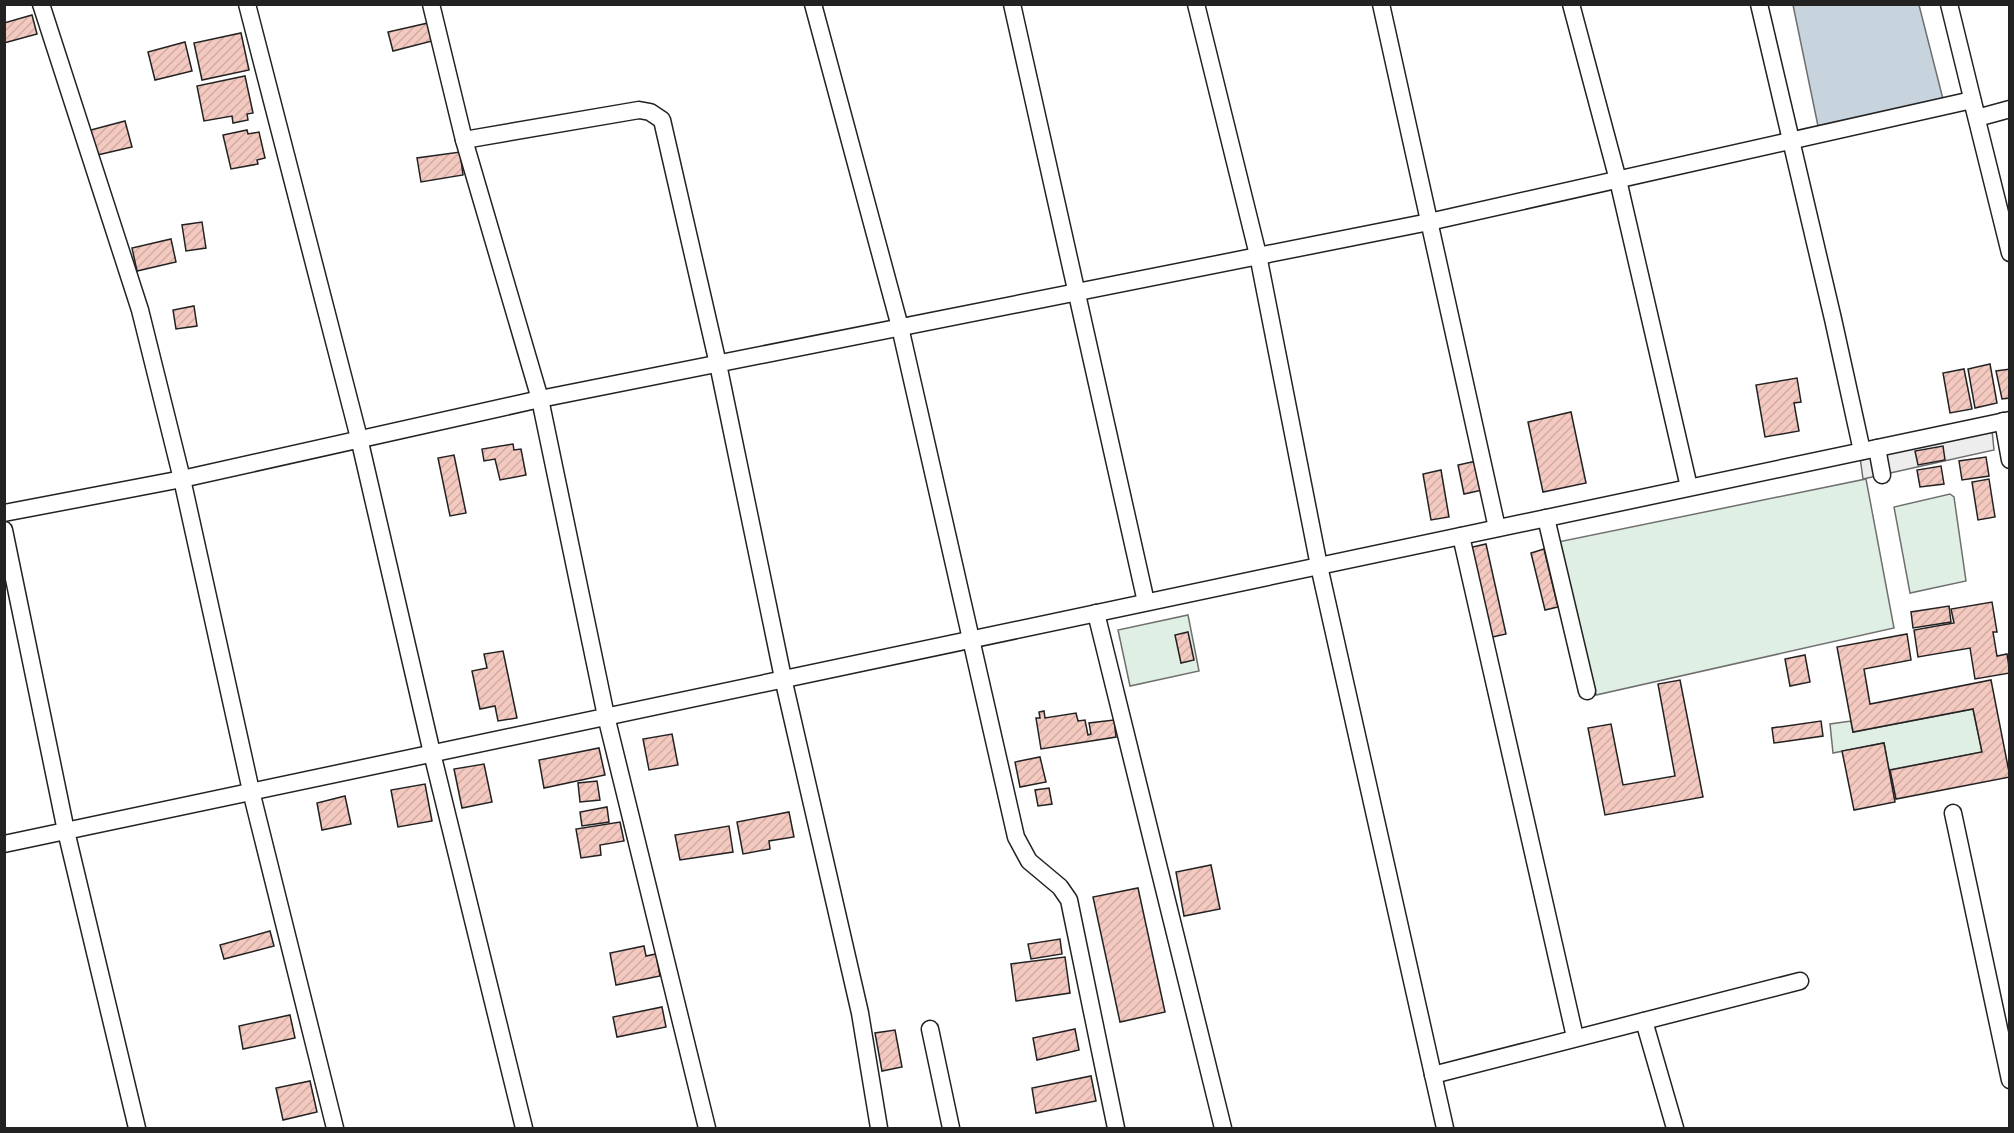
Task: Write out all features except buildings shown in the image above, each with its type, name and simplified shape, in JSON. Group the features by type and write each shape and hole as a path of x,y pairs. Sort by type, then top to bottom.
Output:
{"street":[{"path":"41,4 140,310 182,478 251,791 335,1128"},
{"path":"247,4 359,438 432,753 524,1128"},
{"path":"431,4 464,140 540,399 606,716 707,1128"},
{"path":"813,4 900,327 1016,837 1029,861 1060,887 1069,900 1116,1128"},
{"path":"1012,4 1146,602"},
{"path":"1196,4 1258,255 1319,566 1445,1128"},
{"path":"1381,4 1497,528"},
{"path":"1570,4 1617,180 1689,488"},
{"path":"1760,4 1869,449 1882,475"},
{"path":"1949,4 1977,118"},
{"path":"4,513 182,478 540,399 1429,222 1972,100"},
{"path":"1972,100 1977,118"},
{"path":"1972,100 2010,253"},
{"path":"1977,118 2010,109"},
{"path":"464,140 639,110 650,112 662,120 718,364 783,678 860,1013 879,1128"},
{"path":"4,844 2006,420 2010,460"},
{"path":"1546,518 1587,691"},
{"path":"4,530 66,831 137,1128"},
{"path":"1461,536 1575,1037"},
{"path":"1096,613 1223,1128"},
{"path":"1953,813 2010,1080"},
{"path":"1433,1075 1800,981"},
{"path":"1644,1021 1675,1128"},
{"path":"930,1029 951,1128"}],"green space":[{"path":"1866,479 1894,628 1596,695 1558,542"},
{"path":"1950,494 1954,497 1966,581 1910,593 1894,507"},
{"path":"1188,615 1199,671 1130,686 1118,630"},
{"path":"1973,709 1982,752 1889,770 1884,743 1833,753 1830,724 1851,721 1853,732"}],"shaded area":[{"path":"1793,5 1919,5 1943,99 1818,126"},
{"path":"1992,430 1994,450 1863,479 1860,457"}]}
